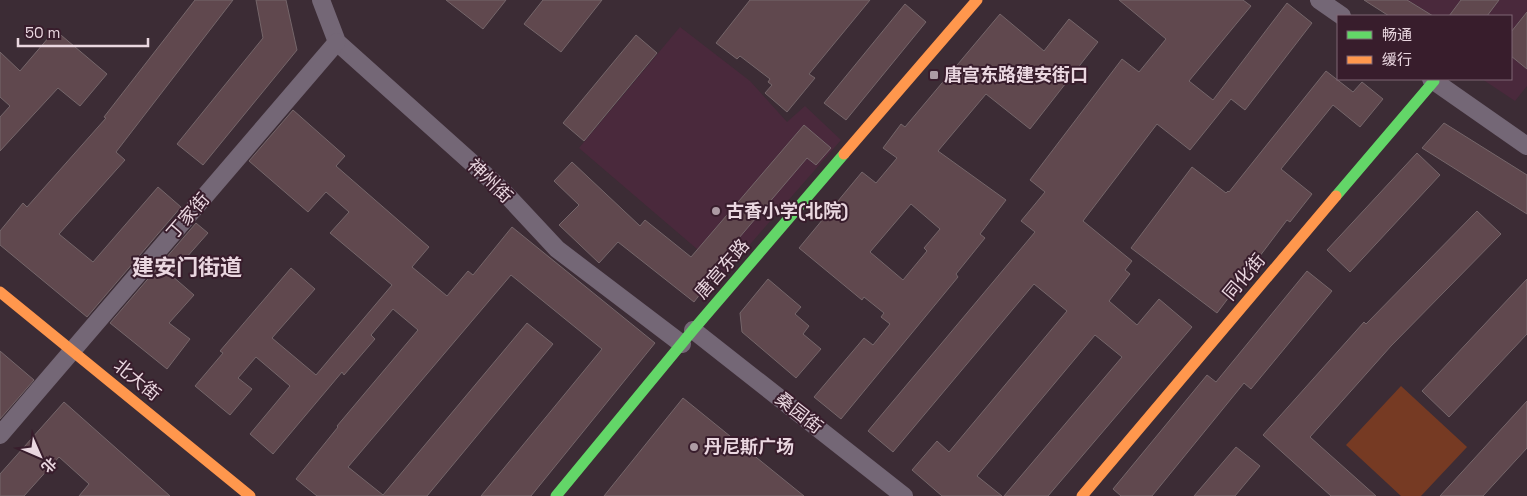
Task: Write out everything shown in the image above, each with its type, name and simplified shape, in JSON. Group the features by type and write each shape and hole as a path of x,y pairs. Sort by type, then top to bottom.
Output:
{"street":[{"name":"神州街","path":"321,0 337,42 500,189 557,249 682,344"},
{"name":"唐宫东路","path":"556,496 693,330 977,0"},
{"path":"1319,0 1341,15"},
{"name":"丁家街","path":"0,435 337,42"},
{"path":"1433,80 1527,146"},
{"name":"同化街","path":"1086,494 1433,80"},
{"name":"北大街","path":"0,292 66,359 250,496"},
{"name":"桑园街","path":"693,330 904,496"}],"shaded area":[{"path":"1365,0 1527,0 1527,86 1515,101 1484,80 1512,80 1512,15 1388,15"},
{"name":"古香小学(北院)","path":"680,27 750,81 787,122 805,106 841,140 725,273 579,148"},
{"path":"1401,386 1467,447 1421,496 1401,496 1346,445"}],"building":[{"path":"195,0 233,0 116,152 125,160 59,234 93,262 158,187 181,207 87,317 0,245 0,231 23,203 27,207 106,118 104,117"},
{"path":"256,0 286,0 297,50 203,165 177,144 263,38"},
{"path":"446,0 506,0 483,29"},
{"path":"543,0 602,0 561,52 524,24"},
{"path":"750,0 870,0 809,74 815,78 787,112 765,93 772,85 768,82 770,79 740,56 737,59 716,43"},
{"path":"1119,0 1243,0 1251,6 1189,81 1213,100 1287,3 1312,23 1245,110 1231,99 1190,150 1157,124 1083,221 1132,261 1125,270 1130,274 1109,301 1137,325 1159,299 1192,327 1048,496 1004,496 1122,357 1095,335 977,476 1002,496 942,496 912,470 937,441 949,452 1067,311 1034,284 893,452 868,431 1035,232 1021,221 1045,192 1030,180 1122,59 1139,72 1166,39"},
{"path":"1364,0 1407,0 1431,15 1387,15"},
{"path":"1461,0 1499,0 1488,15 1450,15"},
{"path":"905,4 926,22 846,120 824,103"},
{"path":"1527,12 1527,69 1512,57 1512,31"},
{"path":"1000,14 1044,51 1069,19 1098,42 1030,129 986,94 938,151 1006,200 980,234 985,238 956,274 958,277 841,419 814,397 864,338 873,345 890,324 881,317 884,313 864,297 862,300 799,248 862,172 876,183 897,158 883,148 901,124 905,127","holes":["911,204 940,229 924,248 927,251 903,280 870,252"]},
{"path":"55,30 107,74 80,106 58,88 0,151 0,117 10,106 0,97 0,52 20,71"},
{"path":"636,35 657,53 584,141 563,123"},
{"path":"1326,71 1353,92 1362,82 1383,99 1360,127 1333,105 1281,169 1312,194 1290,222 1287,220 1217,313 1131,248 1192,167 1226,193 1229,192"},
{"path":"293,110 345,156 336,166 429,247 412,267 447,296 468,271 473,275 512,227 655,343 531,496 481,496 602,349 511,275 348,467 383,495 527,323 553,344 427,496 317,496 296,479 337,426 418,330 393,309 371,335 375,339 344,375 342,372 273,454 250,434 290,386 256,357 238,378 252,389 230,415 195,386 223,353 220,351 291,268 315,289 272,338 316,375 392,285 330,233 349,212 326,192 308,212 249,161"},
{"path":"1444,123 1527,175 1527,214 1422,148"},
{"path":"804,125 831,148 816,165 807,158 710,272 714,276 694,302 618,242 599,263 559,225 579,205 554,181 572,162 640,226 645,220 691,257"},
{"path":"1417,153 1440,175 1350,272 1327,250"},
{"path":"1477,211 1501,234 1391,346 1310,437 1376,496 1331,496 1263,435 1364,322 1366,324"},
{"path":"196,223 208,233 171,275 194,295 169,323 190,339 167,369 110,323"},
{"path":"1307,271 1332,291 1251,389 1244,383 1152,496 1121,496 1113,489 1207,375 1216,382"},
{"path":"768,279 801,307 795,314 809,326 803,334 821,349 796,378 742,332 740,313"},
{"path":"1527,279 1527,334 1449,417 1422,391"},
{"path":"0,351 34,380 0,419"},
{"name":"丹尼斯广场","path":"683,398 804,496 604,496"},
{"path":"1527,401 1527,448 1483,496 1440,496"},
{"path":"64,402 170,496 79,496 89,484 59,457 24,496 0,496 0,474"},
{"path":"1236,447 1260,466 1235,496 1194,496"}],"traffic: fast":[{"path":"1336,196 1434,81"},
{"path":"556,496 693,330 844,154"}],"traffic: slow":[{"path":"844,154 977,0"},
{"path":"1082,496 1336,196"},
{"path":"0,292 250,496"}],"place":[{"name":"唐宫东路建安街口","path":"934,75"},
{"name":"古香小学(北院)","path":"716,211"},
{"name":"丹尼斯广场","path":"694,447"}],"district":[{"name":"建安门街道","path":"187,267"}]}
